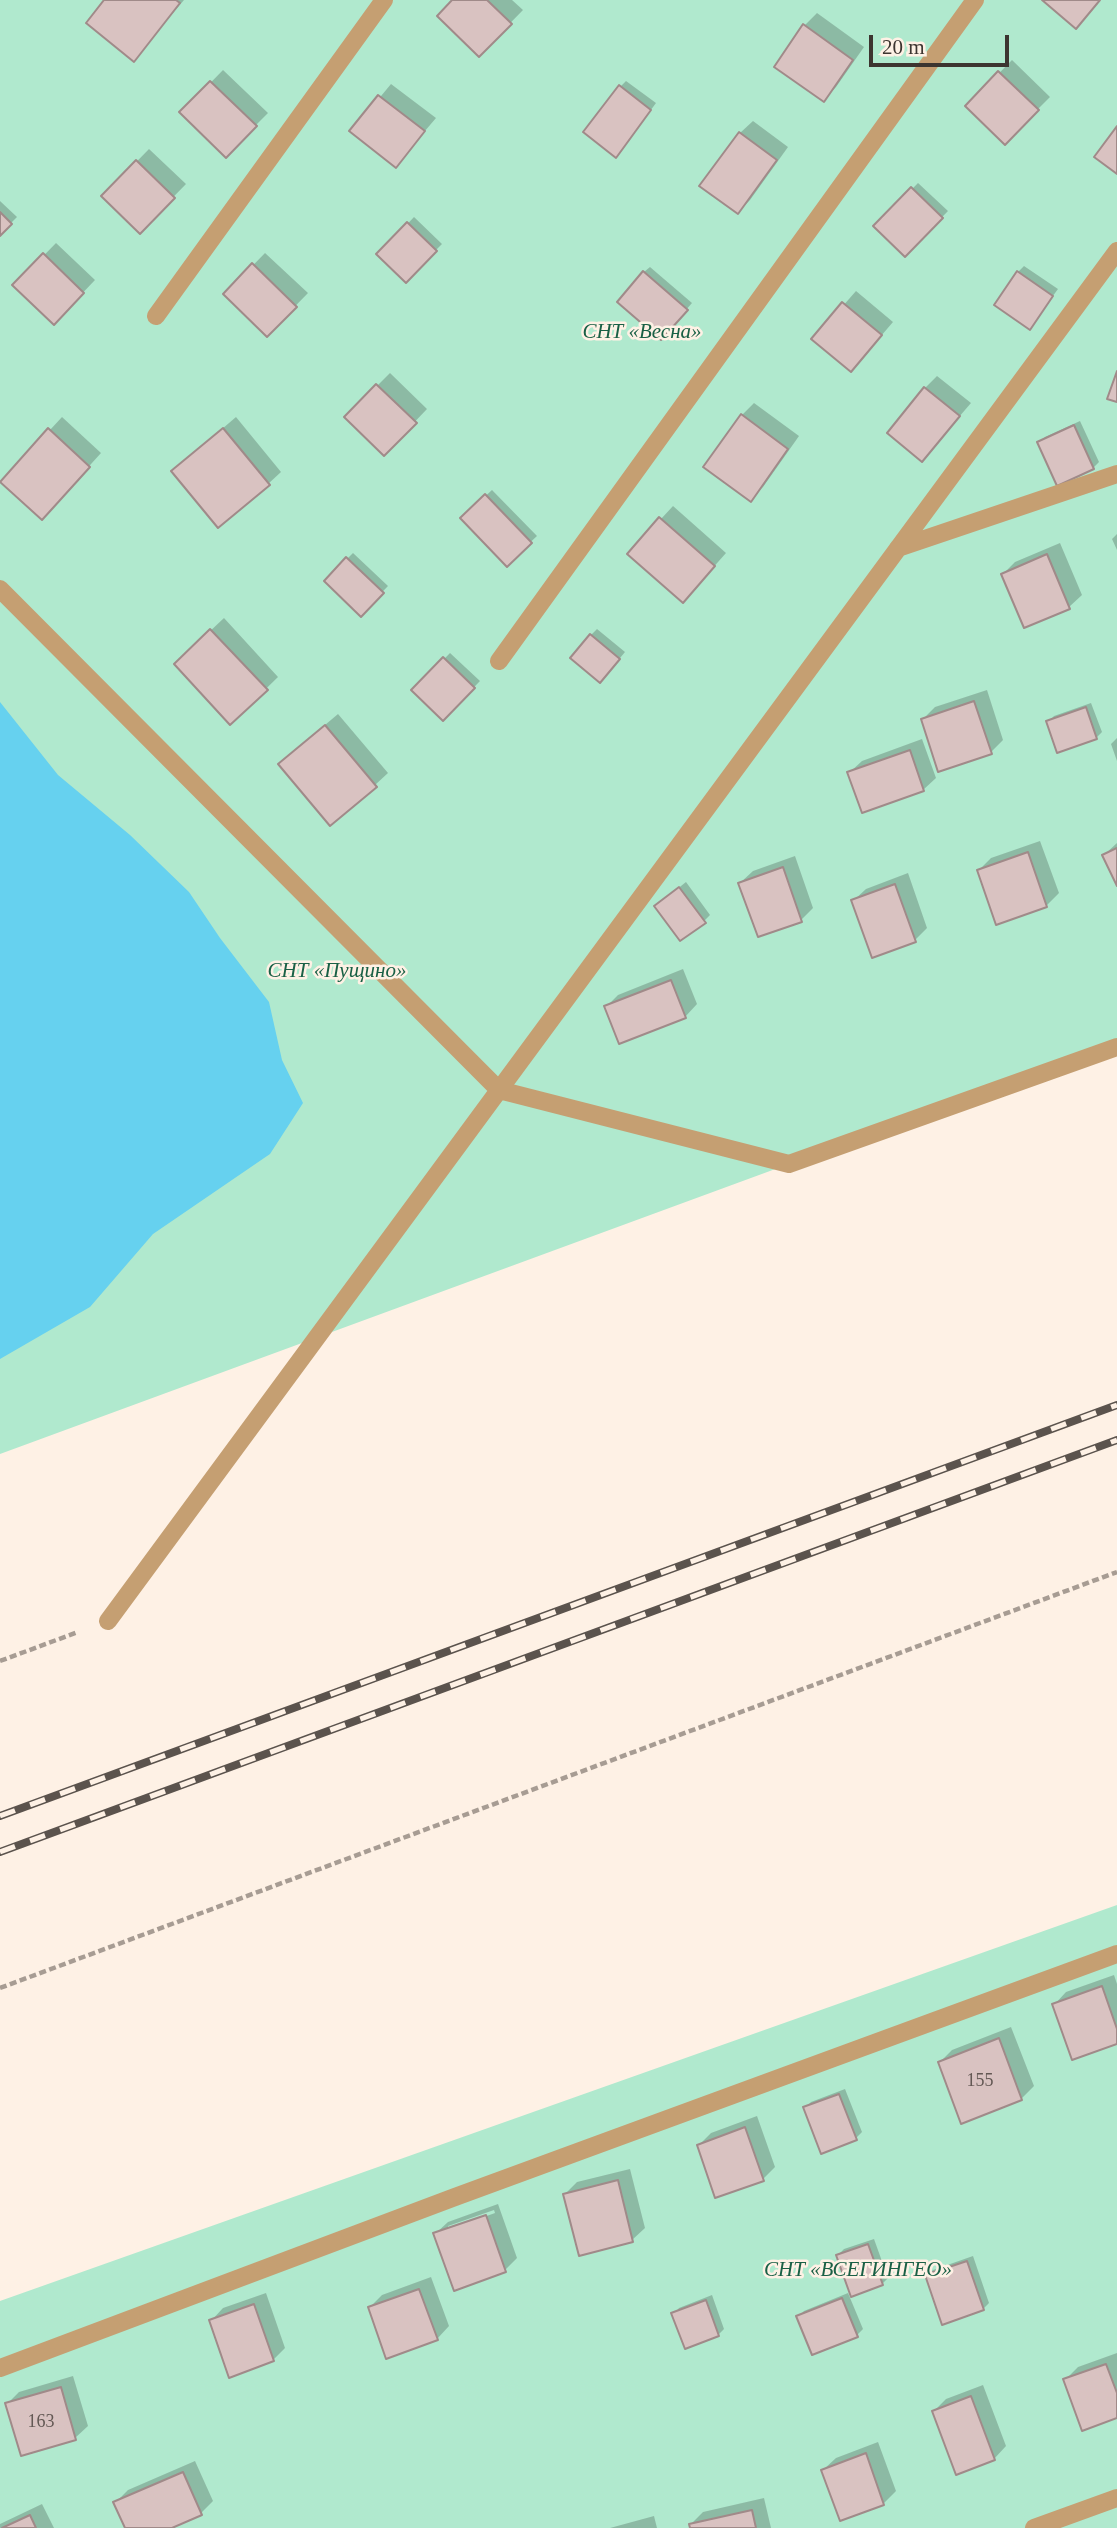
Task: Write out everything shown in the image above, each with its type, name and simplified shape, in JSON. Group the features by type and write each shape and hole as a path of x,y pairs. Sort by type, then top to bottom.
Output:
{"lane":[{"path":"156,317 384,0"},
{"path":"499,661 975,0"},
{"path":"108,1621 1117,251"},
{"path":"898,548 1117,474"},
{"path":"0,589 499,1090 789,1164 1117,1047"},
{"path":"0,2368 468,2192 1117,1954"},
{"path":"1034,2528 1117,2498"}],"path":[{"path":"0,1988 1117,1572"},
{"path":"0,1661 108,1621"}],"green space":[{"path":"0,0 1117,0 1117,1047 789,1164 0,1454"},
{"name":"СНТ «ВСЕГИНГЕО»","path":"1117,1905 1117,2528 0,2528 0,2301"}],"water":[{"path":"0,702 58,775 130,835 189,892 269,1002 282,1060 303,1103 270,1154 153,1234 90,1307 0,1359"}],"building":[{"path":"104,0 176,0 180,3 134,62 86,23"},
{"path":"452,0 487,0 512,24 479,57 437,16"},
{"path":"1042,0 1100,0 1076,29"},
{"path":"803,24 853,60 824,102 774,67"},
{"path":"998,71 1039,110 1005,145 965,106"},
{"path":"210,81 257,126 226,158 179,112"},
{"path":"619,85 651,110 616,158 583,132"},
{"path":"378,95 425,131 396,168 349,131"},
{"path":"1117,126 1117,174 1094,157"},
{"path":"739,132 777,160 738,214 699,186"},
{"path":"136,160 175,198 140,234 101,196"},
{"path":"911,187 943,218 905,257 873,226"},
{"path":"0,212 12,224 0,236"},
{"path":"407,222 437,251 406,283 376,254"},
{"path":"43,253 84,293 54,325 12,285"},
{"path":"252,263 297,307 267,337 223,294"},
{"path":"643,271 688,310 661,340 617,302"},
{"path":"1017,271 1053,296 1030,330 994,305"},
{"path":"842,302 882,335 851,372 811,339"},
{"path":"1117,371 1117,402 1107,399"},
{"path":"376,384 417,423 384,456 344,417"},
{"path":"924,387 960,416 922,462 887,433"},
{"path":"741,414 788,449 751,502 703,467"},
{"path":"1074,425 1094,469 1057,486 1037,442"},
{"path":"48,428 90,467 42,520 0,482"},
{"path":"223,428 270,485 218,528 171,471"},
{"path":"485,494 532,543 507,567 460,518"},
{"path":"659,517 715,566 683,603 627,554"},
{"path":"1047,554 1070,609 1024,628 1001,574"},
{"path":"346,557 384,593 361,617 324,581"},
{"path":"210,629 268,690 230,725 174,664"},
{"path":"590,634 620,659 600,683 570,658"},
{"path":"443,657 475,688 443,721 411,690"},
{"path":"974,701 992,754 938,772 921,719"},
{"path":"1086,707 1097,739 1057,753 1046,721"},
{"path":"325,725 377,787 330,826 278,764"},
{"path":"910,750 924,791 862,813 847,772"},
{"path":"1117,848 1117,886 1102,855"},
{"path":"1028,852 1047,907 996,925 977,870"},
{"path":"783,867 802,922 758,937 738,883"},
{"path":"895,884 916,942 872,958 851,900"},
{"path":"679,887 706,923 680,941 654,906"},
{"path":"671,980 686,1018 619,1044 604,1006"},
{"path":"1102,1986 1117,2029 1117,2044 1072,2060 1052,2004"},
{"path":"999,2038 1022,2100 961,2124 938,2062"},
{"path":"839,2094 857,2140 821,2154 803,2107"},
{"path":"745,2127 764,2181 715,2198 697,2145"},
{"path":"618,2180 633,2242 579,2256 563,2194"},
{"path":"486,2215 506,2272 454,2291 433,2233"},
{"path":"868,2244 883,2285 851,2297 836,2255"},
{"path":"967,2261 984,2310 942,2325 925,2275"},
{"path":"419,2289 438,2340 386,2359 368,2307"},
{"path":"842,2298 858,2337 812,2355 796,2316"},
{"path":"706,2300 719,2336 685,2349 671,2313"},
{"path":"254,2304 274,2361 229,2378 209,2320"},
{"path":"1106,2364 1117,2393 1117,2418 1082,2431 1063,2379"},
{"path":"61,2387 76,2440 21,2456 5,2403"},
{"path":"971,2396 995,2460 956,2475 932,2411"},
{"path":"866,2453 884,2505 840,2521 821,2470"},
{"path":"183,2472 202,2515 172,2528 125,2528 113,2502"},
{"path":"752,2510 756,2528 690,2528 689,2524"},
{"path":"30,2515 36,2528 2,2528"}],"railway":[{"path":"0,1816 1117,1405"},
{"path":"0,1852 1117,1440"}],"park label":[{"name":"СНТ «Весна»","path":"642,332"},
{"name":"СНТ «Пущино»","path":"337,971"}]}
